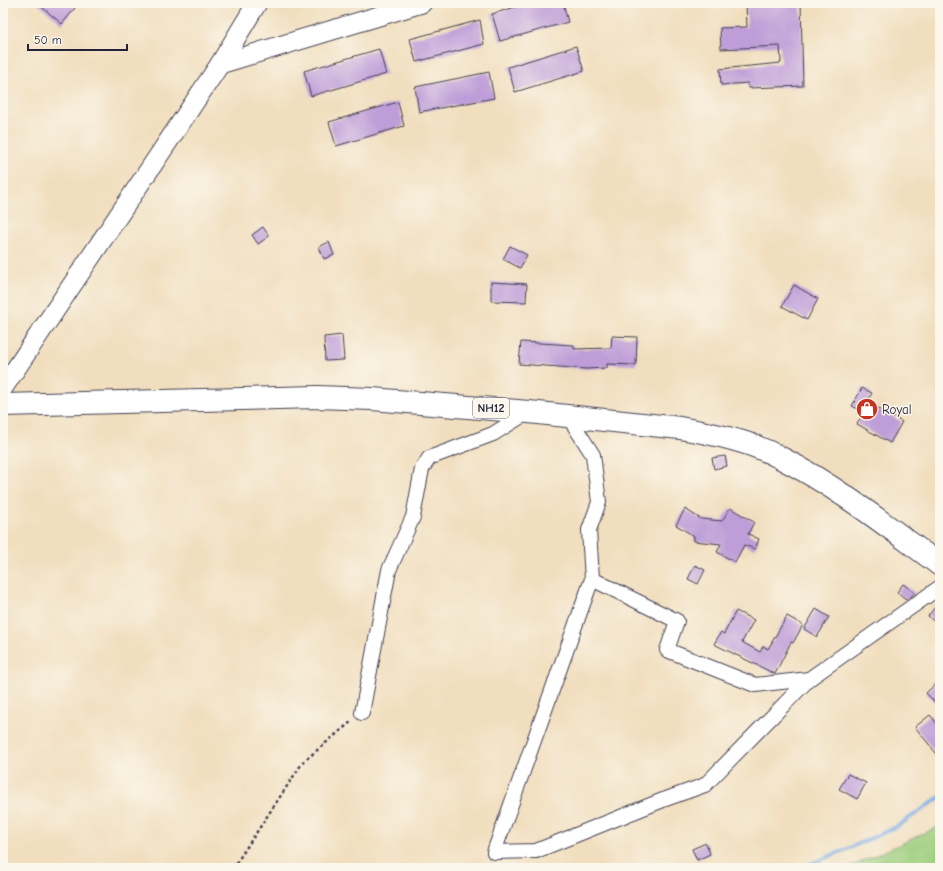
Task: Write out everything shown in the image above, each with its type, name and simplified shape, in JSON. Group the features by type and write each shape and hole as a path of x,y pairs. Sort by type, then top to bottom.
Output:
{"highway":[{"name":"NH12","path":"3,406 317,397 372,399 529,412 680,428 727,438 781,457 829,486 940,565"}],"street":[{"path":"3,388 220,64 257,3"},
{"path":"220,64 422,3"},
{"path":"362,713 389,570 413,517 422,468 429,458 493,434 529,412"},
{"path":"568,416 593,455 599,502 589,530 592,579 494,852 536,851 663,800 705,785 809,679 940,587"},
{"path":"592,579 677,621 667,650 755,685 809,679"}],"path":[{"path":"233,868 303,762 362,713"}],"green space":[{"path":"940,826 940,868 848,868"}],"building":[{"path":"37,3 68,3 75,8 62,24"},
{"path":"529,3 563,3 568,22 500,41 492,14"},
{"path":"746,3 801,3 803,86 749,88 748,83 721,85 720,69 781,63 780,46 721,49 720,28 747,27"},
{"path":"480,20 484,44 416,62 410,39"},
{"path":"576,46 584,71 515,92 508,67"},
{"path":"379,49 386,74 311,96 304,71"},
{"path":"489,72 494,98 419,112 415,87"},
{"path":"398,102 404,126 336,146 329,122"},
{"path":"263,227 269,236 258,244 252,235"},
{"path":"329,242 334,255 324,259 319,247"},
{"path":"510,246 527,255 520,268 503,259"},
{"path":"491,282 527,284 526,302 491,301"},
{"path":"794,285 818,299 807,320 782,306"},
{"path":"342,335 344,360 325,361 324,337"},
{"path":"612,336 637,337 636,365 607,364 607,368 586,369 519,364 521,342 574,345 574,349 611,348"},
{"path":"862,388 872,393 867,402 902,422 890,443 857,424 864,412 852,406"},
{"path":"725,456 727,466 714,469 712,458"},
{"path":"730,508 754,522 748,534 759,539 755,549 744,545 735,562 717,552 721,544 694,541 694,536 676,525 685,509 701,519 722,521"},
{"path":"695,565 705,570 698,584 688,579"},
{"path":"903,584 915,593 907,600 897,592"},
{"path":"940,601 940,627 928,616"},
{"path":"816,609 829,617 817,637 804,629"},
{"path":"736,611 754,620 742,642 760,652 763,646 768,649 787,616 803,625 793,643 791,642 775,674 714,644 721,632 724,634"},
{"path":"940,680 940,708 926,693"},
{"path":"930,715 940,727 940,758 915,727"},
{"path":"848,774 866,783 857,799 839,789"},
{"path":"706,843 710,854 697,860 692,849"}],"waterway":[{"path":"800,868 843,851 898,826 940,797"}],"place":[{"name":"Royal","path":"867,409"}]}
